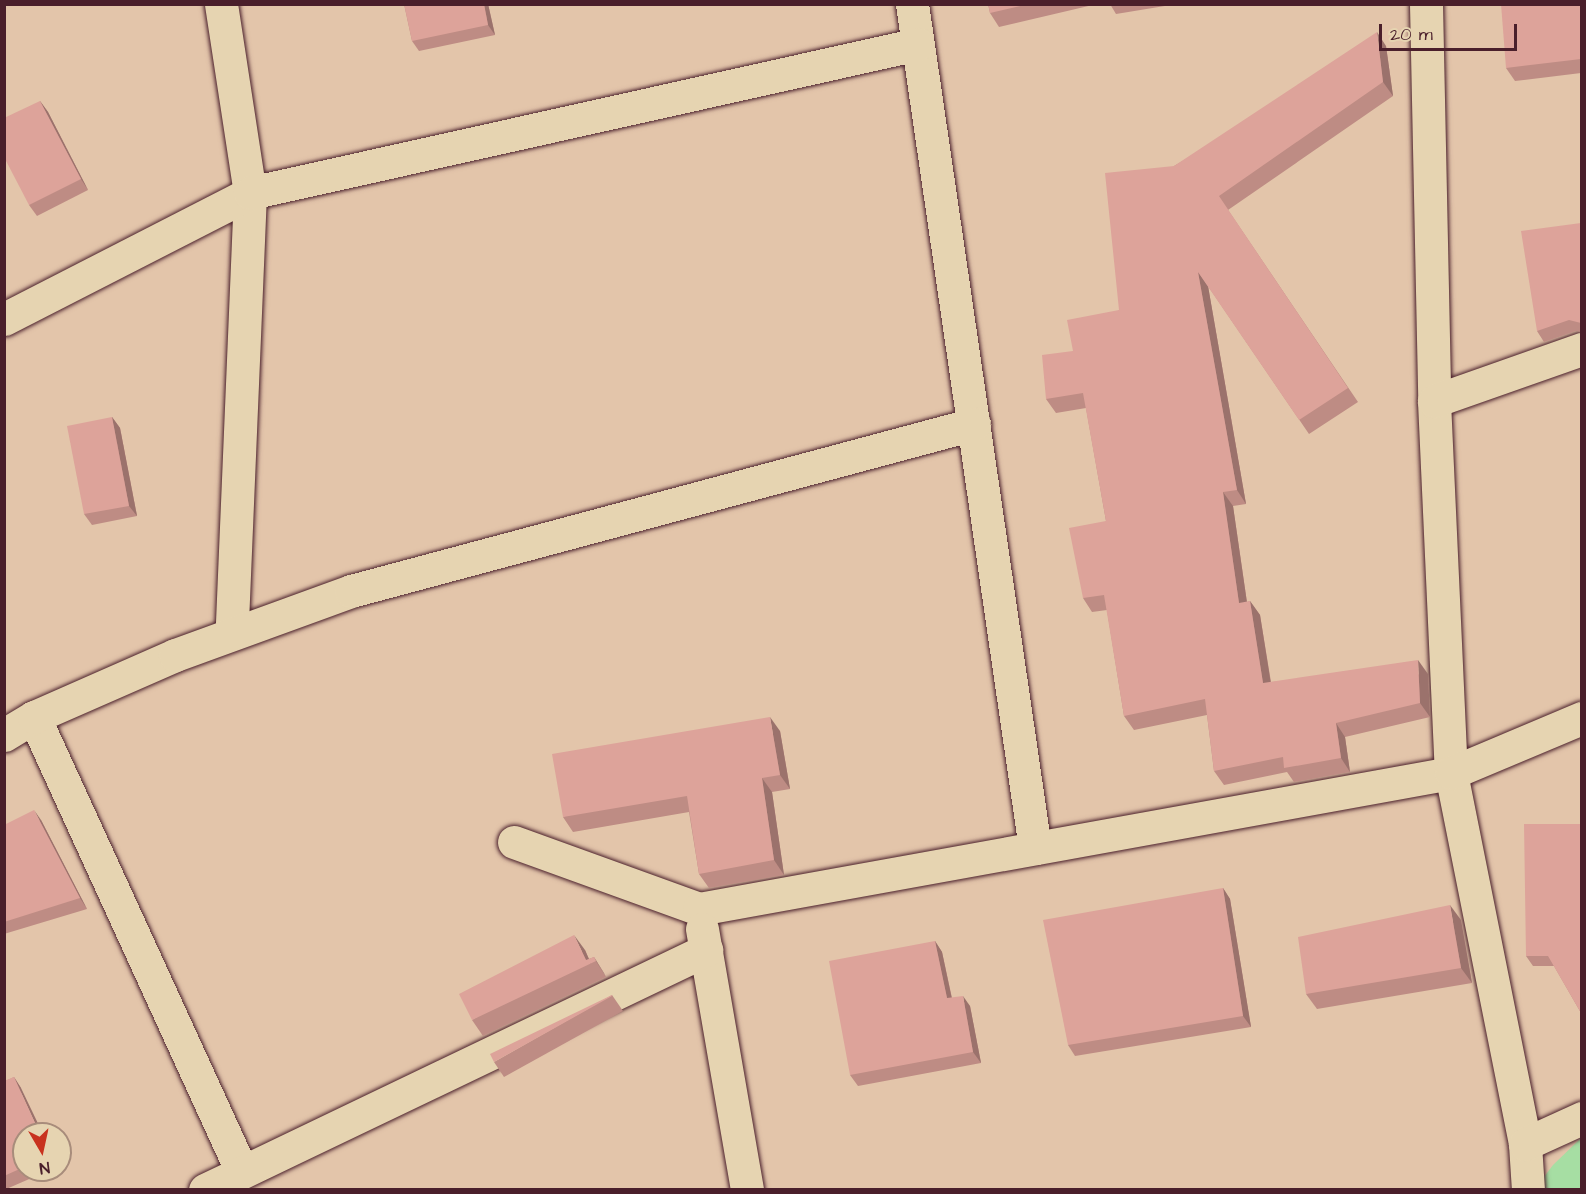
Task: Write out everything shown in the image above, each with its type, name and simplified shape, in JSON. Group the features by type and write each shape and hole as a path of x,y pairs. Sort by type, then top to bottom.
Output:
{"street":[{"path":"221,4 250,193 232,631"},
{"path":"912,4 1035,848"},
{"path":"1426,4 1434,400 1450,773 1526,1144 1528,1190"},
{"path":"4,319 250,193 918,44"},
{"path":"1434,400 1581,349"},
{"path":"4,735 34,717 232,631 351,591 974,424"},
{"path":"34,717 242,1172"},
{"path":"514,842 699,909 1450,773 1581,718"},
{"path":"699,909 747,1190"},
{"path":"205,1190 706,950"},
{"path":"1526,1144 1581,1118"}],"green space":[{"path":"1581,1138 1581,1189 1534,1190 1553,1165"}],"building":[{"path":"404,4 484,4 488,25 412,41"},
{"path":"988,4 1029,4 990,13"},
{"path":"1501,4 1581,4 1581,59 1506,68"},
{"path":"1377,32 1383,82 1219,196 1348,388 1299,420 1198,272 1237,490 1223,492 1239,603 1250,601 1263,683 1418,660 1420,703 1336,723 1341,758 1284,768 1283,757 1214,771 1205,699 1124,716 1104,595 1083,598 1069,528 1106,521 1083,393 1046,399 1042,355 1073,351 1067,320 1119,310 1105,173 1174,166"},
{"path":"40,101 81,179 29,205 4,157 4,118"},
{"path":"1581,223 1581,323 1569,320 1537,331 1521,231"},
{"path":"112,417 129,506 84,514 67,426"},
{"path":"770,717 780,775 762,778 774,860 699,874 687,796 563,817 552,754"},
{"path":"34,810 80,898 4,922 4,825"},
{"path":"1524,824 1581,824 1581,1013 1548,956 1526,956"},
{"path":"1223,888 1243,1016 1068,1045 1043,920"},
{"path":"1450,905 1461,968 1306,994 1298,937"},
{"path":"574,935 586,960 594,957 596,961 472,1020 459,994"},
{"path":"935,941 947,998 963,996 973,1052 850,1075 829,961"},
{"path":"612,996 494,1062 490,1054"},
{"path":"14,1077 35,1122 12,1122 12,1172 4,1176 4,1081"}]}
